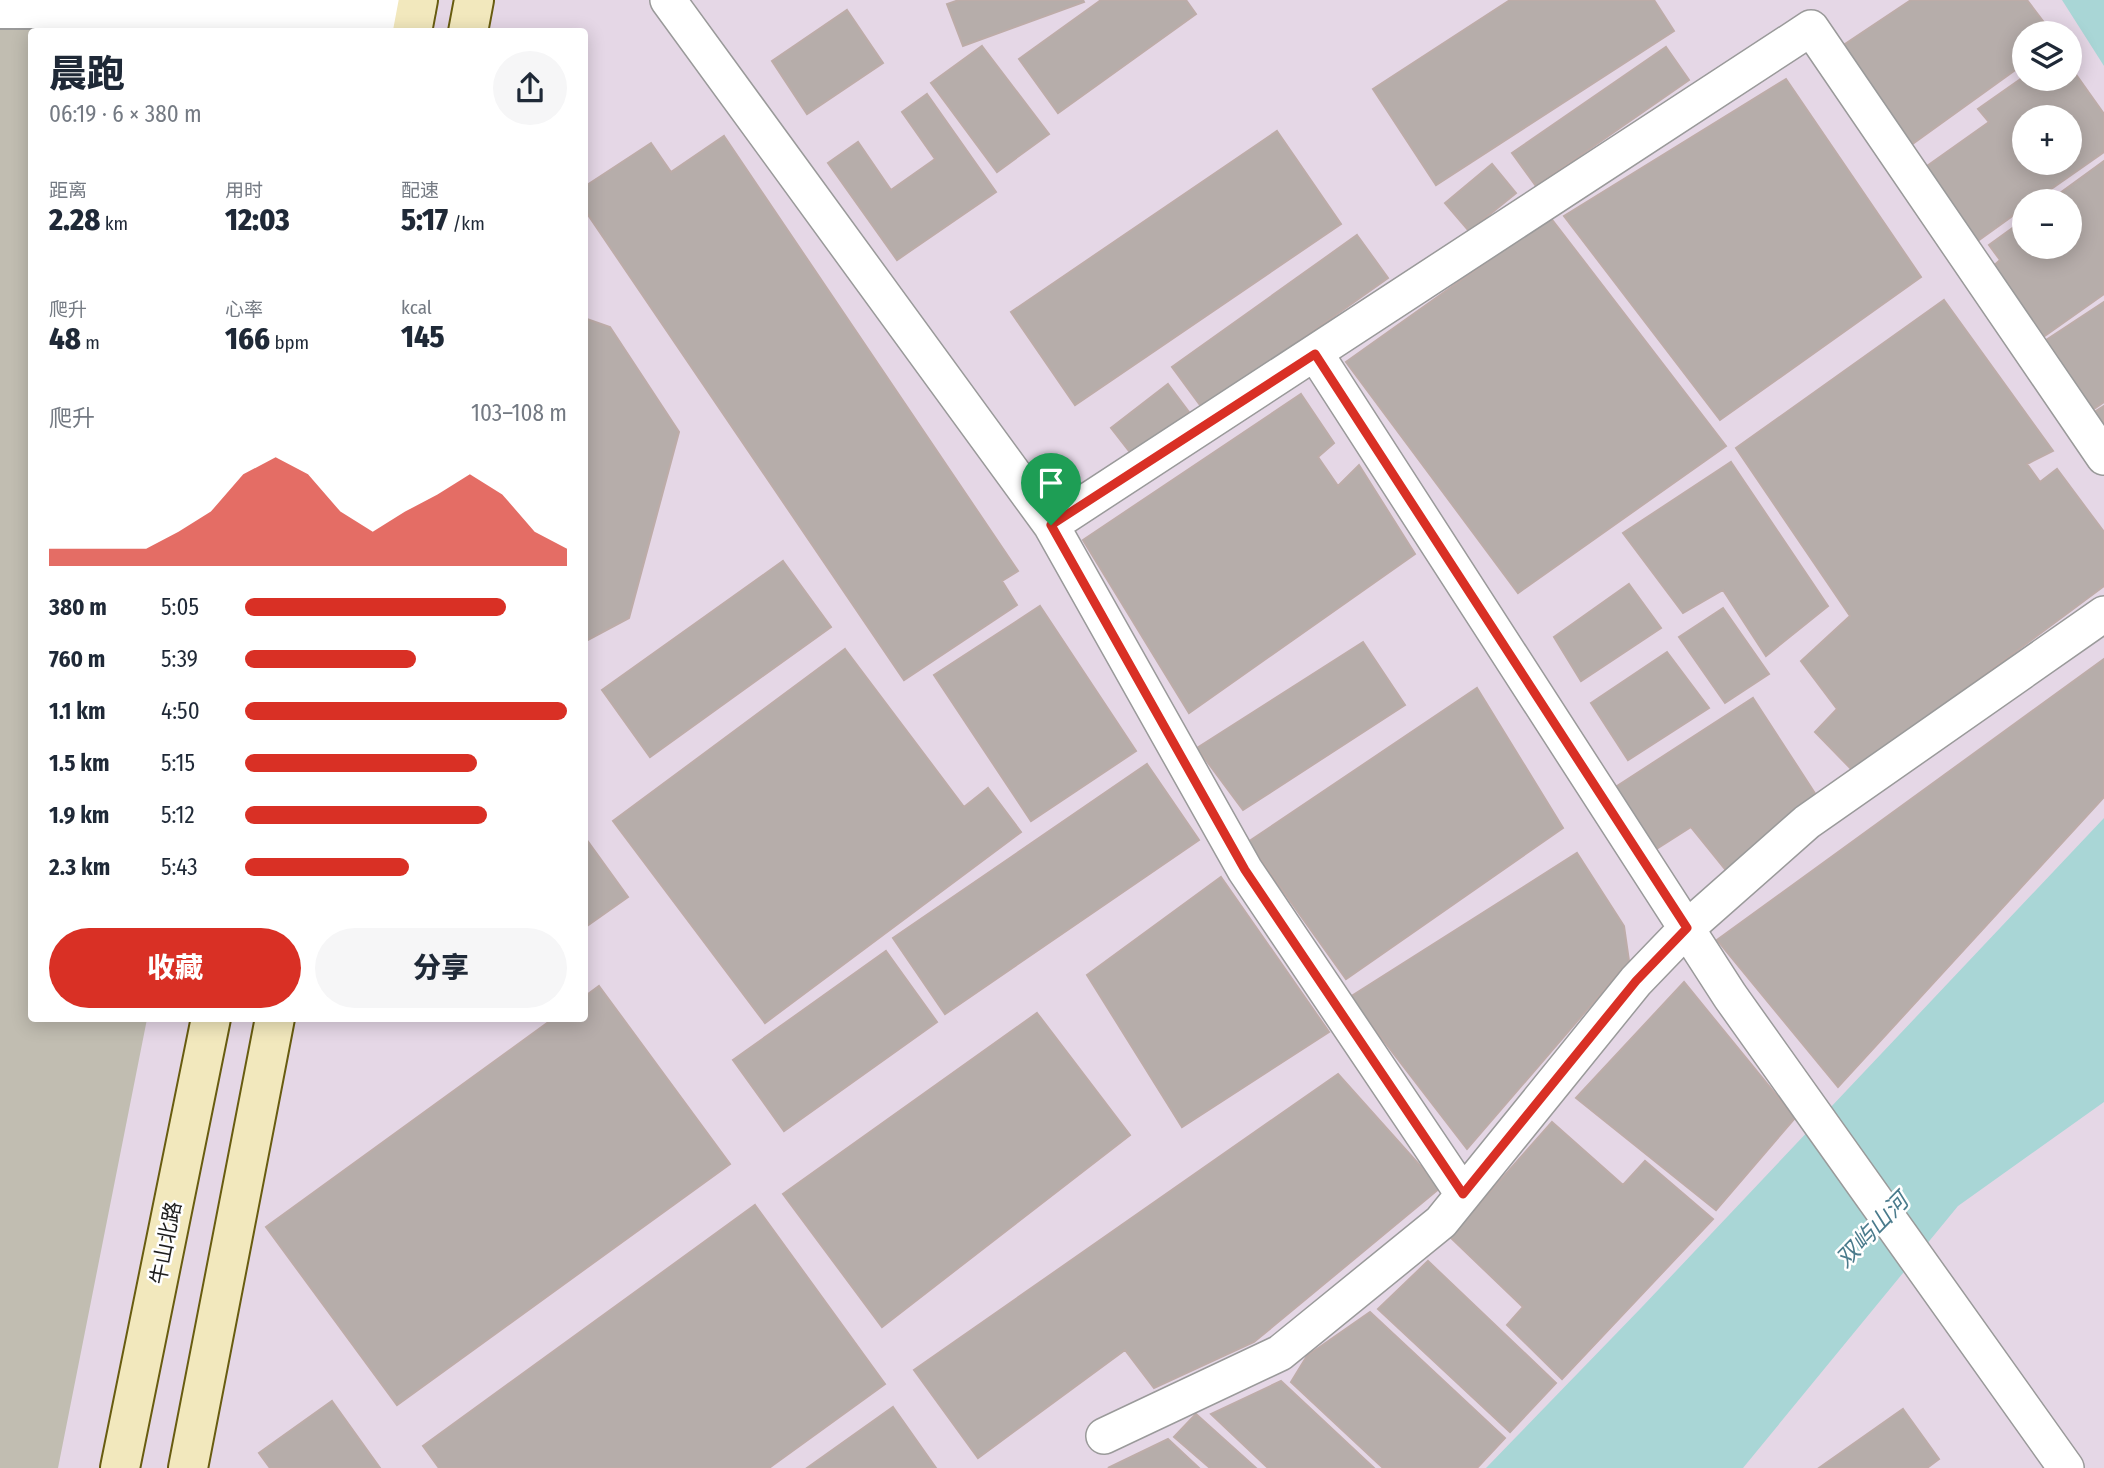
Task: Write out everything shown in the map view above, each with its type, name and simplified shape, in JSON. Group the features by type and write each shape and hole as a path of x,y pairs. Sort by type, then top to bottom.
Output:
{"main road":[{"path":"469,28 474,0"},
{"name":"牛山北路","path":"120,1468 210,1022"},
{"path":"188,1468 274,1022"}],"street":[{"path":"668,0 1051,525 1245,870 1463,1194"},
{"path":"0,9 415,14"},
{"path":"1051,525 1811,28 2104,457"},
{"path":"1315,354 1730,996 2066,1468"},
{"path":"1104,1436 1280,1353 1441,1222 1636,981 1687,928 1807,822 2104,614"}],"shaded area":[{"path":"0,0 2104,0 2104,1468 0,1468"},
{"path":"0,0 348,0 343,28 28,28 28,1022 146,1022 58,1468 0,1468"}],"water":[{"path":"2062,0 2104,0 2104,66 2082,31 2082,21 2075,21"},
{"name":"双屿山河","path":"2104,818 2104,1102 1958,1206 1743,1468 1486,1468 1642,1307"}],"building":[{"path":"959,0 1084,2 963,46 947,4"},
{"path":"1101,0 1186,0 1196,14 1058,113 1019,59"},
{"path":"1510,0 1654,0 1674,31 1436,185 1373,89"},
{"path":"1911,0 2027,0 2043,21 2012,21 2012,72 1904,150 1836,50"},
{"path":"847,10 883,63 807,114 772,61"},
{"path":"982,46 1049,134 997,172 931,83"},
{"path":"1666,47 1689,80 1536,186 1512,153"},
{"path":"1786,79 1921,277 1720,420 1564,216"},
{"path":"2082,83 2104,114 2104,152 2082,167 2082,105 2012,105 2012,175 2071,175 2051,189 2012,189 2012,216 1972,245 1920,171 1989,122 1978,109 2012,85 2012,91 2082,91"},
{"path":"927,94 996,192 897,260 828,163 858,142 891,190 935,159 902,112"},
{"path":"1277,131 1341,224 1075,405 1011,312"},
{"path":"724,136 1018,571 1002,581 1017,605 904,680 588,215 588,184 651,143 671,172"},
{"path":"2104,161 2104,294 2036,342 1986,273 2000,260 1989,245 2012,228 2012,259 2082,259 2082,189 2066,189"},
{"path":"1492,164 1516,193 1469,231 1445,203"},
{"path":"1550,217 1726,446 1518,593 1346,362"},
{"path":"1357,235 1388,278 1203,409 1172,367"},
{"path":"1944,300 2053,451 2027,464 2040,482 2057,469 2104,532 2104,586 1854,772 1815,732 1837,709 1801,661 1850,616 1736,448"},
{"path":"2104,302 2104,402 2085,415 2037,346"},
{"path":"588,319 610,327 679,432 629,618 588,640"},
{"path":"1168,384 1189,412 1133,456 1111,428"},
{"path":"1301,394 1334,443 1318,457 1338,486 1359,465 1415,554 1189,713 1083,540"},
{"path":"2104,406 2104,439 2085,418"},
{"path":"1731,462 1828,606 1766,656 1723,590 1683,613 1623,533"},
{"path":"783,561 831,627 650,757 602,690"},
{"path":"1629,584 1661,628 1581,681 1554,637"},
{"path":"1040,606 1136,751 1031,821 934,675"},
{"path":"1723,608 1769,674 1725,703 1679,637"},
{"path":"1363,642 1405,705 1243,810 1197,748"},
{"path":"845,649 964,807 988,788 1021,832 765,1023 613,821"},
{"path":"1667,652 1709,708 1628,760 1591,703"},
{"path":"2104,659 2104,797 1838,1087 1717,940"},
{"path":"1477,688 1563,828 1346,979 1248,842"},
{"path":"1753,698 1818,798 1729,874 1691,827 1655,850 1614,788"},
{"path":"1147,764 1199,840 945,1014 893,938"},
{"path":"588,842 628,897 588,925"},
{"path":"1577,853 1624,926 1629,961 1467,1149 1350,997"},
{"path":"1221,877 1329,1032 1182,1127 1087,975"},
{"path":"886,951 937,1022 784,1131 733,1060"},
{"path":"1684,982 1795,1118 1716,1210 1576,1098"},
{"path":"599,986 730,1164 397,1405 266,1227 548,1022 588,1022 588,994"},
{"path":"1037,1013 1130,1135 882,1327 783,1194"},
{"path":"1338,1074 1440,1188 1254,1342 1154,1388 1125,1350 978,1458 914,1370"},
{"path":"1552,1122 1623,1185 1645,1161 1713,1219 1562,1379 1507,1325 1523,1307 1450,1237"},
{"path":"755,1205 885,1384 769,1468 439,1468 423,1446"},
{"path":"1428,1261 1556,1383 1510,1432 1378,1309"},
{"path":"1370,1312 1505,1438 1477,1468 1383,1468 1291,1382 1307,1356"},
{"path":"1281,1381 1374,1468 1268,1468 1211,1414"},
{"path":"332,1401 380,1468 270,1468 259,1453"},
{"path":"893,1407 936,1468 807,1468"},
{"path":"1903,1409 1939,1459 1927,1468 1819,1468"},
{"path":"1196,1414 1256,1468 1210,1468 1174,1437"},
{"path":"1168,1439 1199,1468 1108,1468"}],"route":[{"path":"1315,354 1687,928 1636,981 1463,1194 1245,870 1051,525 1315,354"}]}
